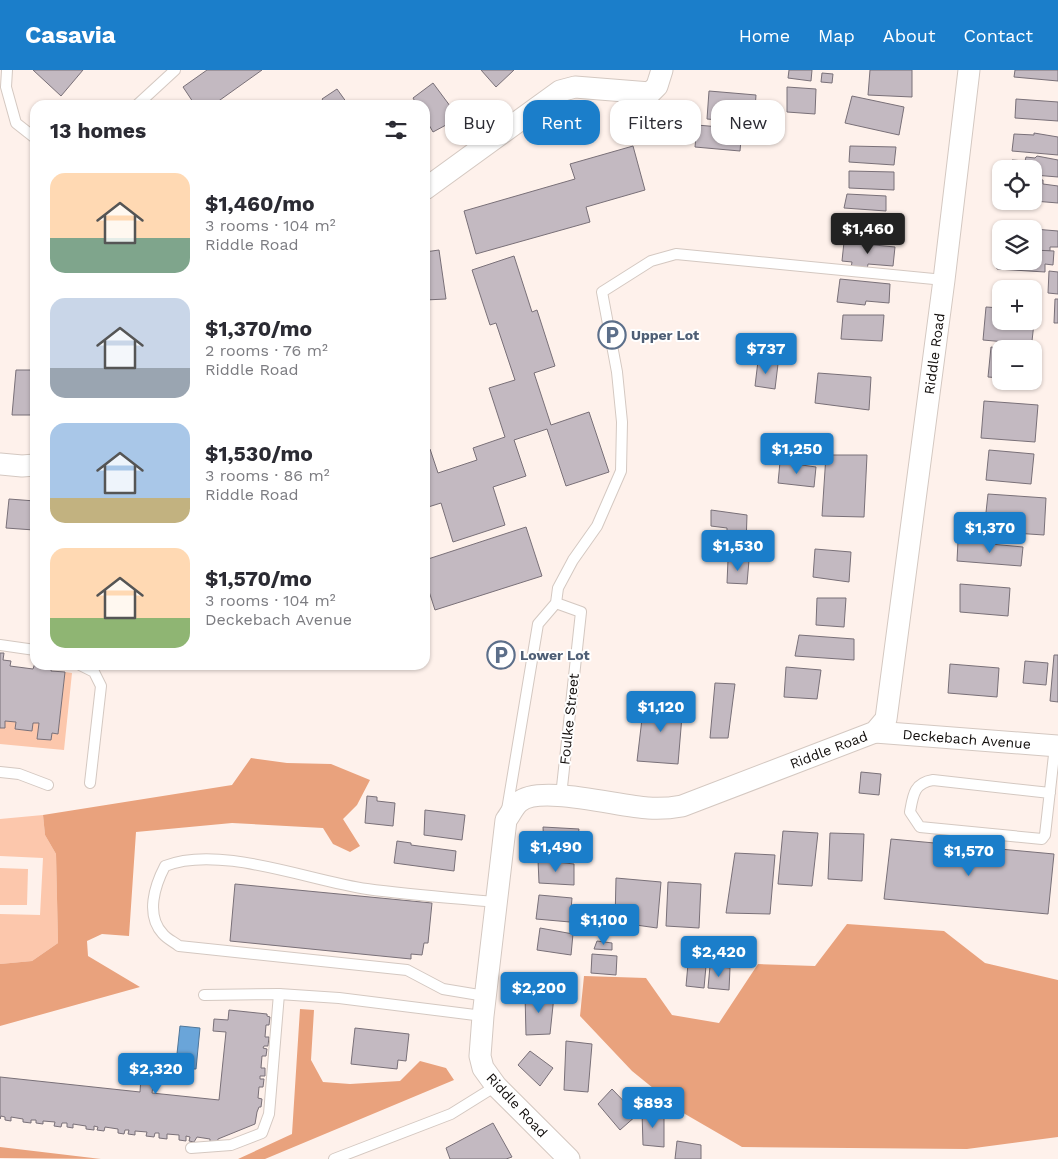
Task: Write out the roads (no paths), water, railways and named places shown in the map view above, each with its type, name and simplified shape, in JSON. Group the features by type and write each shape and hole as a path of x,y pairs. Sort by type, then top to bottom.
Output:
{"street":[{"path":"430,185 560,91 575,87 650,93 657,86 662,70"},
{"name":"Riddle Road","path":"569,1159 496,1086 483,1068 480,1056 506,820 520,801 542,795 646,808 665,809 682,806 875,732 886,718 944,280 969,70"},
{"path":"0,464 30,465"},
{"name":"Deckebach Avenue","path":"875,732 1057,746"}],"lane":[{"path":"7,70 6,87 16,123 30,134"},
{"path":"143,100 176,70"},
{"path":"506,820 538,624 556,603 558,588 573,560 597,526 621,472 622,422 617,372 602,292 651,261 676,254 944,280"},
{"name":"Foulke Street","path":"556,603 581,612 560,796"},
{"path":"0,645 30,649"},
{"path":"90,670 94,672 101,686 90,783"},
{"path":"1050,793 933,780 924,782 916,787 912,797 910,812 920,826 1042,839 1046,836 1057,746"},
{"path":"0,772 19,774 48,785"},
{"path":"484,1006 443,989 406,970 180,946 162,933 154,913 155,886 165,866 182,859 246,862 366,889 496,902"},
{"path":"204,995 279,994 484,1006"},
{"path":"191,1148 231,1145 262,1132 269,1114 279,994"},
{"path":"334,1159 451,1114 496,1086"}],"water":[{"path":"180,1026 200,1028 196,1069 187,1069 187,1064 176,1063"}],"place":[{"name":"Upper Lot","path":"612,335"},
{"name":"Lower Lot","path":"501,655"}]}
